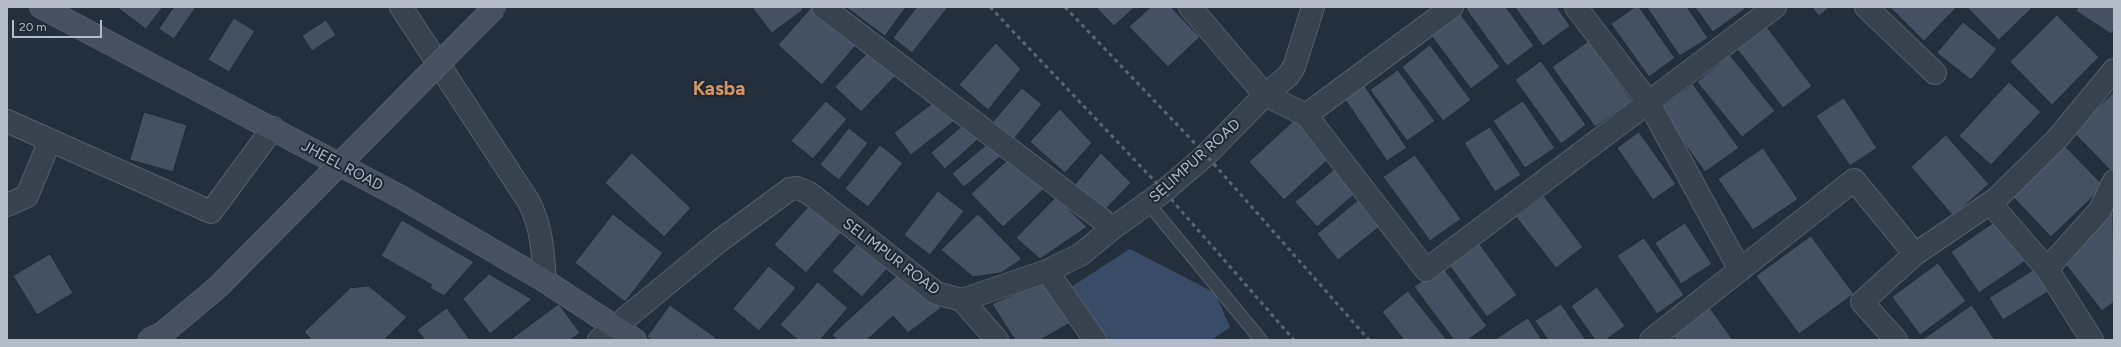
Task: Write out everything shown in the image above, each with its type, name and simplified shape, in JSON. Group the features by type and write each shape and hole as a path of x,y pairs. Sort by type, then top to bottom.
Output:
{"street":[{"name":"JHEEL ROAD","path":"41,7 68,13 273,128 401,197 545,281 617,326 635,340"},
{"path":"401,7 529,202 537,218 542,236 545,281"},
{"path":"148,340 163,333 218,287 495,7"},
{"path":"823,7 1113,228"},
{"path":"1190,7 1265,95 1306,115 1426,270 1775,7"},
{"name":"SELIMPUR ROAD","path":"599,340 718,242 790,189 797,188 809,193 936,293 962,300 1047,271 1080,256 1113,228 1148,203 1206,155 1265,95 1288,76 1294,67 1313,7"},
{"path":"1306,115 1452,7"},
{"path":"1576,7 1649,103 1740,270"},
{"path":"1866,7 1936,73"},
{"path":"1896,340 1862,302 1915,254 1990,203 2057,139 2114,70"},
{"path":"7,121 211,212 273,128"},
{"path":"7,205 27,196 50,140"},
{"path":"1651,340 1854,180 1915,254"},
{"path":"2047,269 2100,210 2114,181"},
{"path":"1990,203 2047,269 2092,340"},
{"path":"1047,271 1095,340"},
{"path":"962,300 997,340"}],"lane":[{"path":"1148,203 1261,340"}],"water":[{"path":"1130,249 1215,293 1230,327 1212,340 1100,340 1071,287"}],"building":[{"path":"117,7 163,7 146,29"},
{"path":"174,7 196,7 174,39 159,29"},
{"path":"752,7 801,7 803,10 772,33"},
{"path":"812,7 856,45 822,85 778,45"},
{"path":"846,7 906,7 885,36"},
{"path":"917,7 948,7 912,53 893,38"},
{"path":"1096,7 1135,7 1114,26"},
{"path":"1151,7 1171,7 1200,37 1168,67 1129,27"},
{"path":"1469,7 1506,7 1534,46 1507,66 1466,9"},
{"path":"1515,7 1557,7 1570,26 1543,46"},
{"path":"1635,7 1639,7 1675,58 1649,77 1611,24"},
{"path":"1647,7 1687,7 1708,38 1680,56"},
{"path":"1695,7 1743,7 1745,9 1713,32"},
{"path":"1812,7 1830,7 1819,16"},
{"path":"1890,7 1955,7 1956,8 1924,41"},
{"path":"1967,7 2033,7 1999,40"},
{"path":"2079,7 2114,7 2114,30 2111,34 2076,11"},
{"path":"1459,12 1500,67 1471,89 1430,34"},
{"path":"2057,15 2099,57 2052,105 2010,62"},
{"path":"234,18 255,31 229,72 208,60"},
{"path":"326,20 336,35 312,51 302,36"},
{"path":"1963,22 1997,49 1971,80 1937,53"},
{"path":"1767,27 1812,86 1783,108 1737,49"},
{"path":"1589,41 1632,101 1595,127 1552,67"},
{"path":"996,43 1021,69 988,110 959,85"},
{"path":"1430,45 1471,100 1443,121 1402,67"},
{"path":"873,47 899,72 861,112 835,87"},
{"path":"1730,55 1775,111 1742,137 1697,82"},
{"path":"1541,61 1586,125 1561,144 1515,80"},
{"path":"1398,70 1435,121 1407,141 1370,90"},
{"path":"2009,82 2041,112 1991,165 1959,136"},
{"path":"1693,84 1739,148 1705,172 1659,109"},
{"path":"1364,85 1407,148 1387,161 1344,98"},
{"path":"1022,88 1042,104 1014,139 993,122"},
{"path":"2114,92 2114,174 2073,132"},
{"path":"941,97 957,119 911,155 894,133"},
{"path":"1844,98 1877,148 1850,166 1816,116"},
{"path":"826,101 847,119 813,159 791,141"},
{"path":"1523,101 1555,148 1525,168 1493,121"},
{"path":"1060,109 1092,143 1065,173 1030,142"},
{"path":"144,112 187,125 173,172 130,160"},
{"path":"1299,116 1334,154 1284,200 1249,162"},
{"path":"969,120 983,135 945,169 931,153"},
{"path":"1490,127 1521,175 1495,192 1464,143"},
{"path":"849,128 868,143 839,180 820,165"},
{"path":"1639,132 1676,184 1653,200 1617,148"},
{"path":"1946,135 1989,184 1953,216 1911,167"},
{"path":"991,141 1002,155 964,187 952,174"},
{"path":"2063,144 2104,186 2051,237 2011,195"},
{"path":"880,145 903,163 868,207 845,189"},
{"path":"1763,148 1798,199 1753,230 1718,179"},
{"path":"632,153 691,208 664,237 605,183"},
{"path":"1101,153 1131,183 1103,212 1073,187"},
{"path":"1415,155 1461,219 1430,241 1383,177"},
{"path":"1012,156 1044,189 1003,227 971,194"},
{"path":"1336,168 1357,192 1317,227 1295,202"},
{"path":"938,191 964,211 930,255 904,235"},
{"path":"1544,196 1583,247 1556,268 1516,217"},
{"path":"1056,197 1087,227 1040,259 1016,238"},
{"path":"1361,198 1383,224 1338,260 1317,234"},
{"path":"810,205 842,232 806,273 774,245"},
{"path":"2113,209 2114,302 2102,311 2066,265 2073,247"},
{"path":"613,214 663,253 625,302 575,263"},
{"path":"978,214 1022,259 1001,273 973,277 941,250"},
{"path":"1999,219 2027,260 1979,293 1951,252"},
{"path":"402,220 474,262 444,296 430,288 432,285 381,256"},
{"path":"1685,223 1712,264 1681,284 1655,243"},
{"path":"1811,236 1854,294 1799,334 1756,276"},
{"path":"1644,238 1684,295 1657,314 1617,256"},
{"path":"858,243 887,269 862,297 832,271"},
{"path":"1479,243 1517,295 1487,317 1449,265"},
{"path":"50,254 73,293 37,315 13,276"},
{"path":"1938,263 1966,301 1920,335 1892,297"},
{"path":"769,266 796,288 759,331 733,309"},
{"path":"1442,266 1487,326 1468,340 1454,340 1414,287"},
{"path":"2035,269 2049,291 2003,320 1989,298"},
{"path":"903,270 941,308 908,333 893,316 867,340 837,340 832,335"},
{"path":"489,274 532,299 490,334 463,299"},
{"path":"1047,281 1074,321 1040,340 1015,340 992,304"},
{"path":"818,282 848,308 820,340 798,340 780,325"},
{"path":"369,286 407,317 384,340 312,340 304,332 350,288"},
{"path":"1597,287 1625,326 1606,340 1595,340 1571,306"},
{"path":"1408,291 1447,340 1404,340 1382,312"},
{"path":"559,304 580,333 570,340 510,340"},
{"path":"1561,304 1586,340 1548,340 1535,321"},
{"path":"670,305 719,340 652,340 647,337"},
{"path":"1972,305 1995,340 1922,340"},
{"path":"447,308 470,340 425,340 417,330"},
{"path":"1710,308 1733,340 1676,340 1672,334"},
{"path":"1528,318 1542,340 1496,339"}],"railway":[{"path":"990,7 1164,191 1294,340"},
{"path":"1065,7 1206,155 1369,340"}],"district":[{"name":"Kasba","path":"719,89"}]}
